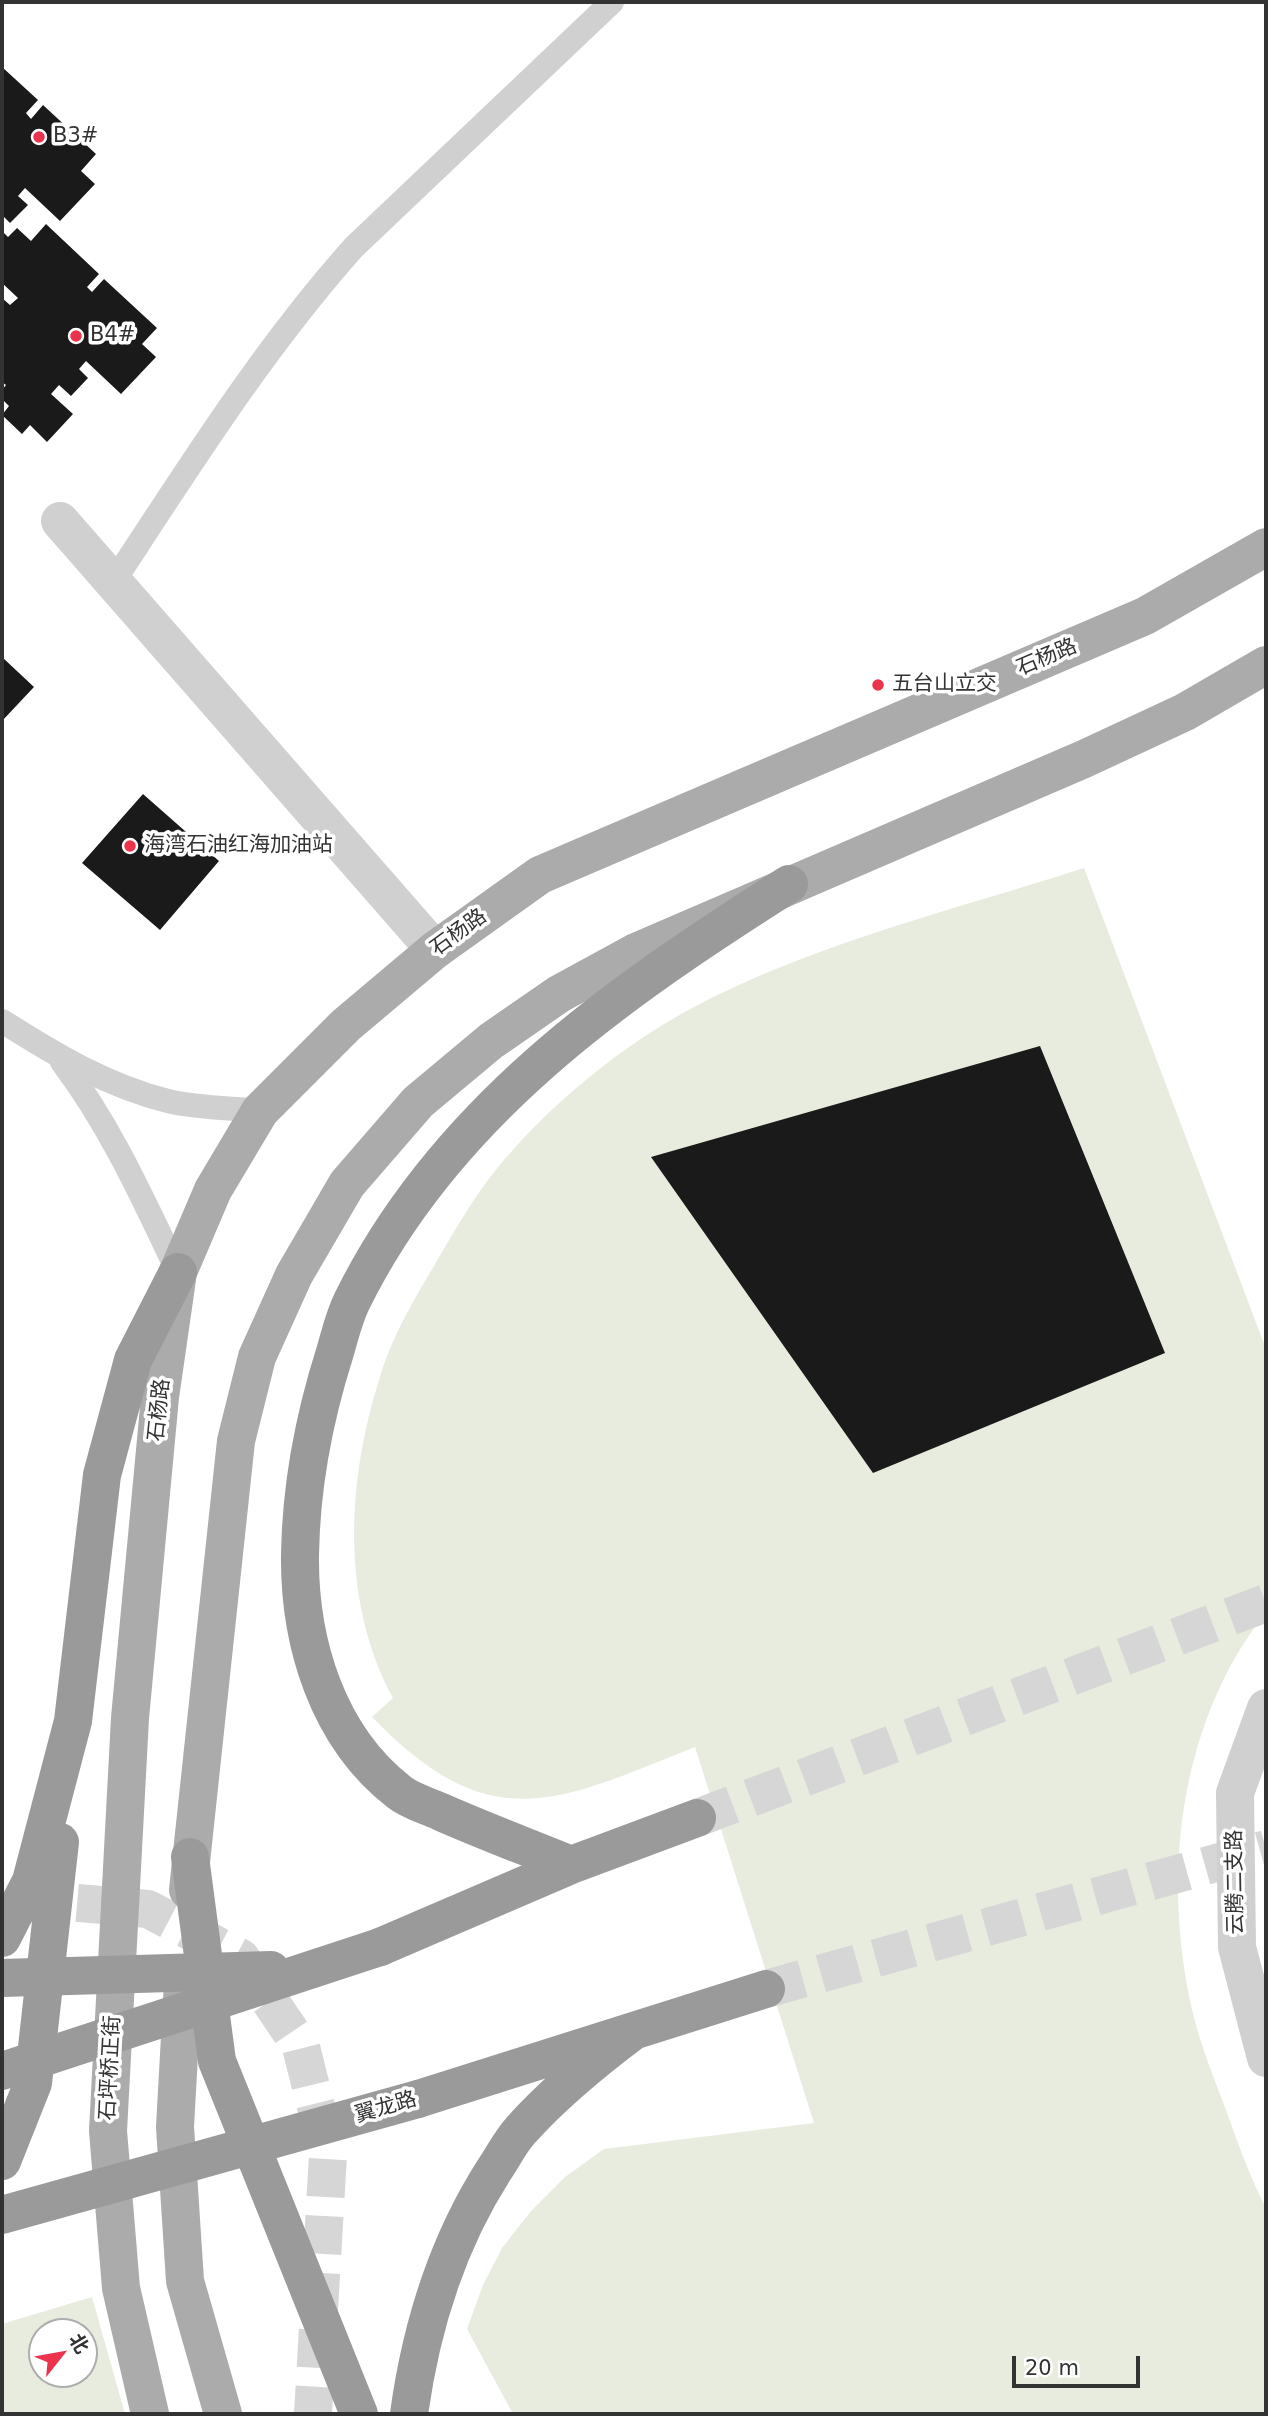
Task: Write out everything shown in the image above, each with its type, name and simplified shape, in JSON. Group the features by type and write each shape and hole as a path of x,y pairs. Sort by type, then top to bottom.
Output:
{"highway":[{"path":"571,1865 400,1793 360,1751 329,1704 309,1651 300,1591 301,1523 307,1460 325,1384 351,1303 402,1217 457,1144 517,1081 580,1027 671,959 789,884"},
{"path":"2,2161 33,2084 102,1475 133,1360 178,1272"},
{"path":"2,1938 31,1881 73,1721"},
{"path":"2,2071 380,1947 571,1865 697,1818"},
{"path":"190,1857 217,2061 359,2414"},
{"path":"2,1978 315,1969"},
{"name":"翼龙路","path":"2,2215 418,2099 766,1989"},
{"path":"409,2414 417,2355 441,2275 473,2202 519,2132 573,2076 632,2032"}],"main road":[{"name":"石杨路","path":"130,1718 160,1397 178,1272 213,1190 260,1111 346,1024 435,950 540,875 1145,616 1266,547"},
{"path":"223,2414 185,2281 175,2127 190,1857 236,1441 257,1357 294,1275 347,1184 418,1102 491,1041 559,994 636,952 1084,759 1185,712 1266,665"},
{"name":"石坪桥正街","path":"130,1718 108,2131 121,2288 150,2414"}],"street":[{"path":"60,521 435,950"},
{"name":"云腾二支路","path":"1266,1708 1235,1793 1237,1947 1266,2058"}],"lane":[{"path":"114,581 287,328 322,283 354,247 612,2"},
{"path":"2,1021 57,1056 135,1091 170,1101 260,1111"},
{"path":"57,1056 92,1101 114,1138 178,1272"}],"shaded area":[{"path":"1084,868 1266,1349 1266,1612 1236,1657 1212,1705 1195,1756 1184,1810 1179,1864 1179,1918 1185,1972 1196,2025 1240,2148 1266,2208 1266,2414 513,2414 467,2329 483,2285 502,2248 531,2211 565,2177 604,2149 814,2123 695,1747 602,1783 562,1794 525,1799 489,1795 453,1781 414,1756 372,1717 393,1698 376,1660 364,1621 357,1581 354,1539 361,1457 369,1416 385,1361 415,1298 473,1201 488,1181 552,1109 618,1055 664,1024 762,975 869,935"},
{"path":"92,2297 98,2318 28,2318 28,2388 98,2388 98,2318 125,2414 2,2414 2,2324"}],"building":[{"name":"B3#","path":"2,67 38,100 26,113 31,119 43,105 96,154 81,171 95,184 60,221 25,188 18,196 28,205 10,223 2,215"},
{"name":"B4#","path":"46,224 99,274 87,287 92,292 104,279 157,328 142,344 156,357 121,394 86,361 79,369 88,378 71,396 59,385 51,394 73,414 47,442 30,425 22,434 2,415 9,406 2,399 2,390 6,385 2,382 2,298 10,305 18,298 2,283 2,231 8,237 17,228 31,241"},
{"path":"2,657 34,687 2,721"},
{"path":"143,794 219,861 160,930 82,863"},
{"path":"1040,1046 1165,1353 873,1473 651,1157"}],"tunnel":[{"path":"697,1818 1266,1603"},
{"path":"766,1989 1266,1849"},
{"path":"21,1906 45,1900 148,1909 241,1958 301,2047 328,2155 313,2414"}],"place":[{"name":"B3#","path":"39,137"},
{"name":"B4#","path":"76,336"},
{"name":"五台山立交","path":"878,685"},
{"name":"海湾石油红海加油站","path":"130,846"}]}
